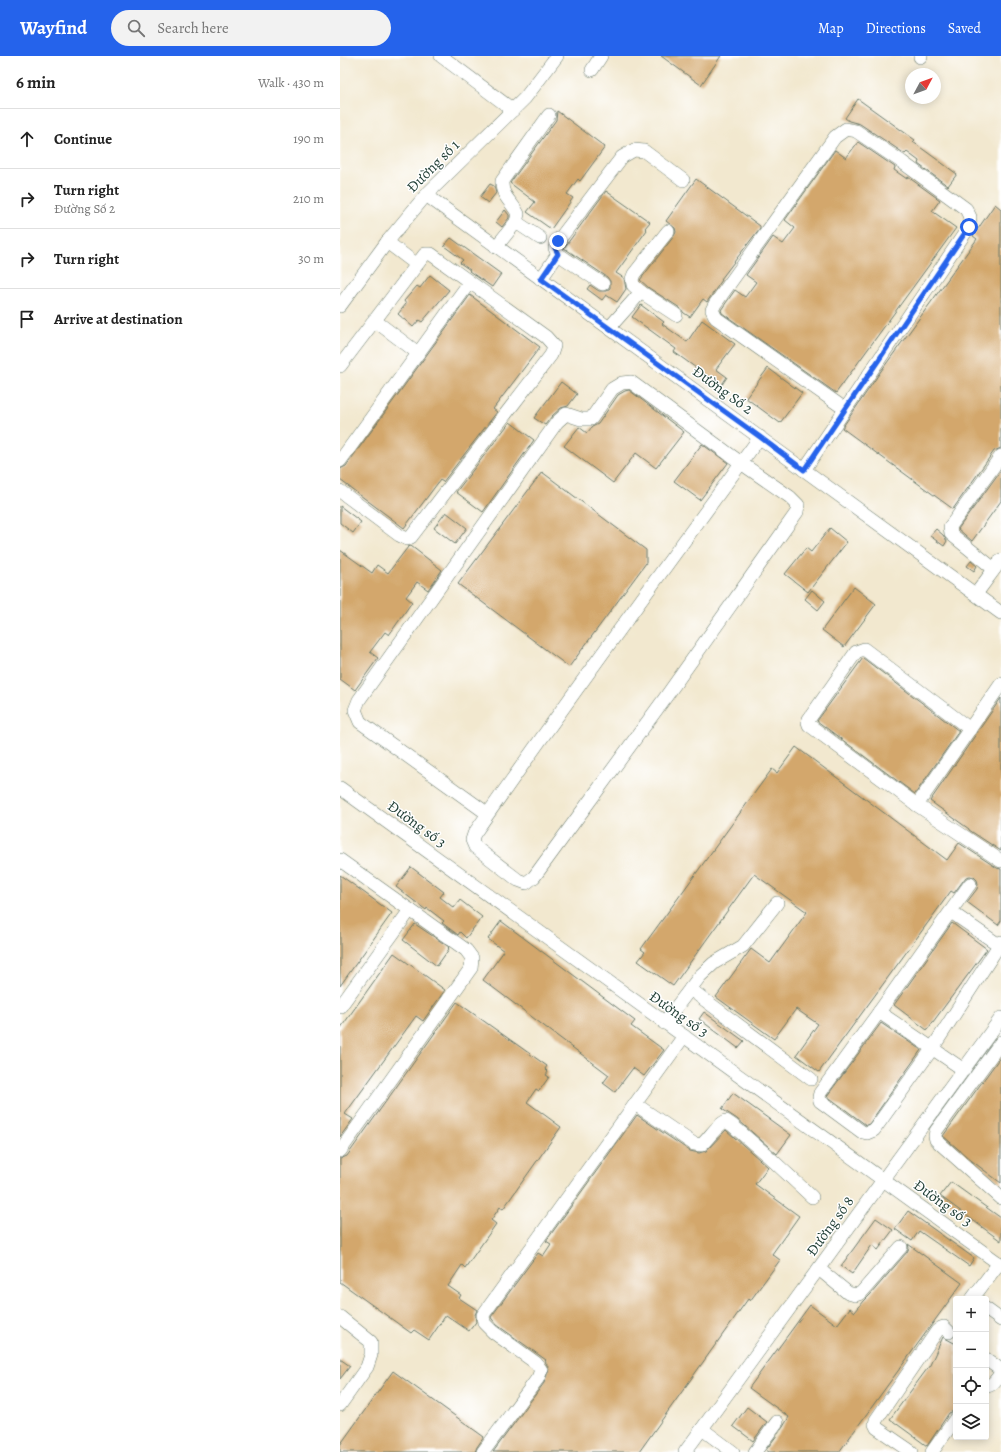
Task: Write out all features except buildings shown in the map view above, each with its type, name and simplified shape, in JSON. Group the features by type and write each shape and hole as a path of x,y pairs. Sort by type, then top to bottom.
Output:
{"street":[{"path":"441,56 513,110"},
{"path":"592,70 601,56"},
{"name":"Đường số 1","path":"340,306 387,242 426,195 525,98 555,57"},
{"path":"496,247 516,222 518,214 505,196 501,187 502,181 550,115"},
{"path":"804,470 969,227 970,217 966,209 902,162 856,131 846,129 835,137 712,310 716,318 845,409"},
{"path":"603,284 558,254 555,248 558,241 622,157 634,150 644,151 683,180"},
{"name":"Đường Số 2","path":"426,195 1001,613"},
{"path":"516,222 540,238"},
{"path":"668,231 634,274 632,279 633,285 641,292 676,315"},
{"path":"387,242 416,264"},
{"path":"340,366 424,254 431,254 546,338 554,346 551,355 411,537 407,539 399,535 340,491"},
{"path":"541,279 558,254"},
{"path":"340,460 470,283"},
{"path":"609,328 641,292"},
{"path":"374,320 418,353"},
{"path":"488,814 360,722 355,710 359,700 557,422 566,414 582,419 591,419 612,389 622,383 631,382 741,464 790,497 798,505 797,512 656,711 534,877 526,883 518,880 475,847 472,840 474,834 687,535 741,464 760,437"},
{"path":"976,594 998,565 951,534 949,530 1001,456"},
{"path":"970,729 864,649 856,652 808,719 809,725 917,805 1001,861"},
{"path":"917,805 1001,684"},
{"name":"Đường số 3","path":"340,788 1000,1264"},
{"path":"340,860 466,950 472,958 471,968 340,1151"},
{"path":"951,912 1000,944 932,1049 874,1130 867,1133 862,1132 820,1101 818,1097 970,884"},
{"path":"664,1023 700,976 714,963 743,946 777,903"},
{"path":"340,1007 410,910"},
{"path":"690,989 811,1079"},
{"path":"879,1012 964,1070"},
{"name":"Đường số 8","path":"685,1452 1001,1018"},
{"path":"483,1452 538,1378 541,1370 536,1362 493,1332 484,1323 483,1315 684,1036"},
{"path":"1001,1042 936,1131 935,1136 936,1140 1001,1198"},
{"path":"635,1104 694,1144 701,1145 720,1124 726,1121 768,1156 812,1197"},
{"path":"819,1269 848,1292 855,1295 861,1293 901,1247"},
{"path":"974,1296 1000,1264"},
{"path":"989,1311 1001,1320"},
{"path":"340,1317 371,1342 372,1355 367,1367 340,1405"},
{"path":"912,1452 877,1428 875,1424 880,1414 937,1331 941,1328 953,1330"},
{"path":"989,1361 1001,1370"},
{"path":"989,1386 995,1382 1001,1373"},
{"path":"756,1452 777,1422"},
{"path":"932,1452 953,1422"},
{"path":"702,1429 733,1452"}],"route":[{"path":"558,241 555,248 558,254 541,279 804,470 969,227"}]}
